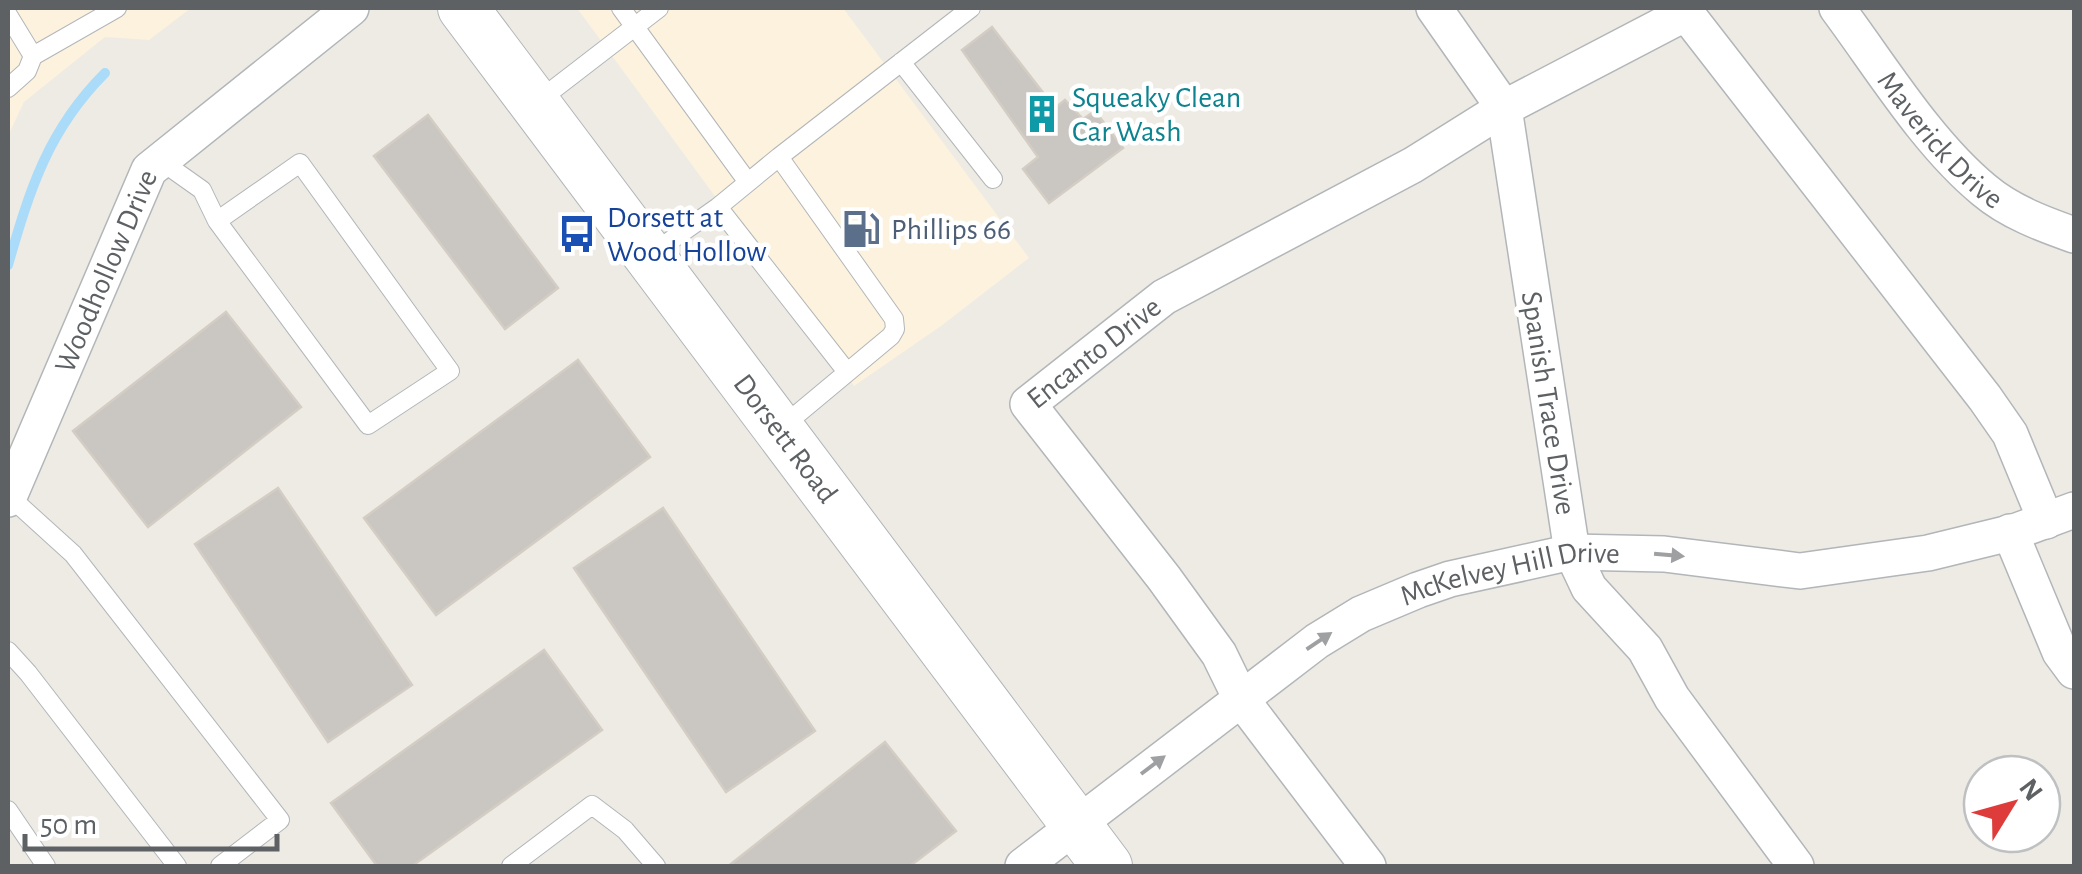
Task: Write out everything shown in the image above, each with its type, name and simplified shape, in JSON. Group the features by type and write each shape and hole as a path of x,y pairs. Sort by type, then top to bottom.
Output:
{"main road":[{"name":"Dorsett Road","path":"463,8 1107,866"}],"street":[{"name":"Woodhollow Drive","path":"8,498 149,170 351,8"},
{"name":"Spanish Trace Drive","path":"1434,8 1504,108 1572,552 1589,588 1646,649 1672,698 1796,866"},
{"name":"Maverick Drive","path":"1837,8 1954,163 1986,192 2021,214 2074,236"},
{"path":"1504,108 1686,13 1985,398 2060,515"},
{"name":"Encanto Drive","path":"1368,866 1241,698 1219,654 1164,578 1028,404 1164,297 1414,165 1504,108"},
{"name":"McKelvey Hill Drive","path":"1024,866 1317,641 1361,614 1450,579 1572,552 1664,554 1800,570 1928,552 2060,515"},
{"path":"2010,532 2060,652 2074,671"}],"lane":[{"path":"8,88 27,71 33,56 117,8"},
{"path":"621,8 747,181"},
{"path":"535,103 659,8"},
{"path":"650,255 971,8"},
{"path":"8,15 33,56"},
{"path":"901,62 993,179"},
{"path":"778,157 894,319 895,329 780,429"},
{"path":"161,161 202,190 217,221 368,425 450,370 300,163 217,221"},
{"path":"718,206 848,372"},
{"path":"8,498 73,554 280,820 220,866"},
{"path":"8,651 177,866"},
{"path":"511,866 592,805 624,830 656,866"},
{"path":"8,810 46,866"}],"shaded area":[{"path":"8,8 191,8 149,40 105,37 24,102 8,136"},
{"path":"577,8 843,8 1029,258 854,386"}],"building":[{"name":"Squeaky Clean Car Wash","path":"992,27 1055,108 1065,100 1083,119 1095,111 1123,148 1049,203 1023,169 1038,157 962,50"},
{"path":"428,115 558,288 505,329 374,156"},
{"path":"226,312 301,407 148,527 73,431"},
{"path":"578,360 650,457 436,615 364,518"},
{"path":"278,488 412,685 328,742 195,544"},
{"path":"663,508 815,731 726,792 574,568"},
{"path":"544,650 602,730 412,866 377,866 331,803"},
{"path":"885,742 956,831 910,866 731,864"}],"waterway":[{"path":"8,265 43,162 69,116 105,73"}],"place":[{"name":"Squeaky Clean Car Wash","path":"1042,114"},
{"name":"Phillips 66","path":"861,229"},
{"name":"Dorsett at Wood Hollow","path":"577,234"}]}
